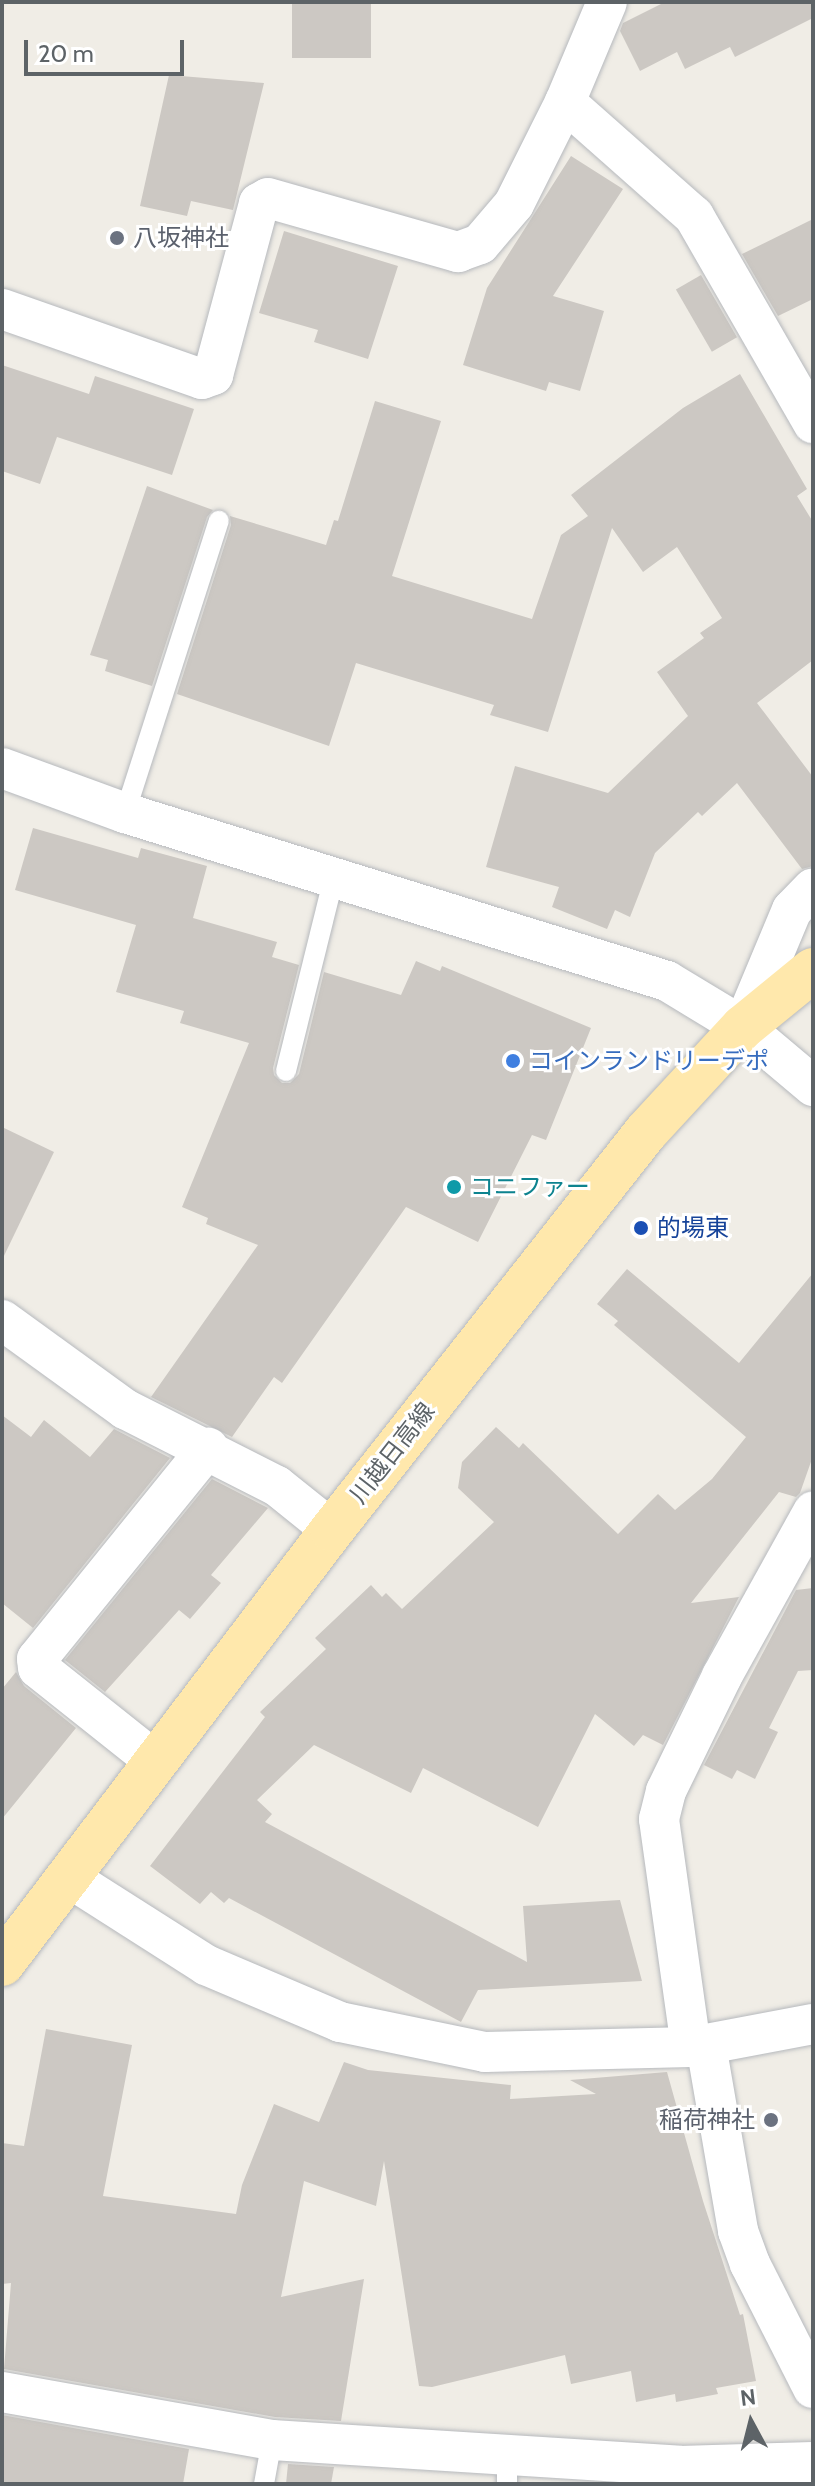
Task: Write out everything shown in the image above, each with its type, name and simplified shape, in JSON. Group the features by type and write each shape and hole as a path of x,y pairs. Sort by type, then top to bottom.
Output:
{"main road":[{"name":"川越日高線","path":"2,1964 332,1530 646,1132 743,1027 813,970"}],"street":[{"path":"2,309 202,379 213,375 259,203 268,198 458,252 480,244 514,204 565,102 607,2"},
{"path":"565,102 694,216 813,423"},
{"path":"2,768 125,813 667,981 743,1027 813,1086"},
{"path":"743,1027 792,910 813,888"},
{"path":"2,1320 125,1409 208,1448 277,1486 332,1530"},
{"path":"155,1761 38,1668 37,1659 208,1448"},
{"path":"813,1512 722,1676 666,1791 659,1819 698,2046 738,2231 750,2264 813,2388"},
{"path":"68,1877 206,1965 340,2022 485,2052 698,2046 813,2024"},
{"path":"2,2392 272,2440 507,2470 813,2462"}],"lane":[{"path":"125,813 219,521"},
{"path":"286,1071 334,877"},
{"path":"264,2484 272,2440"}],"building":[{"path":"292,2 371,2 371,58 292,58"},
{"path":"665,2 813,2 813,18 735,57 730,47 685,69 677,52 640,71 620,31 623,23"},
{"path":"169,75 264,83 233,210 191,201 187,216 140,206"},
{"path":"571,156 623,189 553,296 604,311 580,391 549,382 546,391 463,365 487,288"},
{"path":"813,219 813,299 778,316 742,254"},
{"path":"284,231 398,266 368,359 314,342 318,330 259,313"},
{"path":"701,275 737,337 712,352 676,290"},
{"path":"2,365 89,394 95,376 194,409 172,475 57,437 40,484 2,471"},
{"path":"740,374 807,489 797,496 813,522 813,660 757,703 813,777 813,866 802,869 737,783 702,816 698,812 655,853 630,917 615,910 607,929 552,907 559,887 486,867 515,766 608,793 688,716 657,672 704,638 700,633 722,618 677,547 643,572 612,528 548,732 490,715 494,705 356,663 329,746 177,694 231,525 230,516 326,545 334,520 338,521 375,401 441,421 392,576 532,619 561,535 588,516 571,495 683,408"},
{"path":"147,486 213,510 207,517 152,686 105,671 108,660 90,655"},
{"path":"33,828 138,858 141,848 207,866 193,918 277,942 272,957 299,965 273,1068 274,1075 282,1083 290,1083 299,1074 324,972 401,995 416,961 440,971 442,966 591,1028 546,1140 532,1135 478,1242 406,1207 282,1383 274,1377 232,1437 151,1397 258,1245 206,1224 208,1218 182,1207 249,1043 180,1023 184,1011 116,992 136,925 15,890"},
{"path":"2,1127 54,1152 2,1260"},
{"path":"627,1269 739,1363 813,1273 813,1456 800,1493 796,1497 779,1492 691,1603 739,1597 663,1745 643,1735 634,1746 595,1714 538,1827 423,1768 411,1793 314,1745 257,1800 272,1814 265,1822 527,1962 523,1906 620,1900 642,1981 478,1990 461,2022 229,1898 224,1903 211,1892 200,1904 150,1866 265,1717 260,1712 326,1649 315,1638 371,1585 382,1597 386,1593 402,1609 494,1522 458,1488 462,1462 496,1427 519,1448 523,1443 618,1534 658,1494 675,1510 712,1479 746,1437 614,1325 618,1321 597,1304"},
{"path":"2,1415 31,1437 44,1420 90,1457 114,1429 170,1458 33,1628 2,1603"},
{"path":"212,1479 268,1508 211,1575 221,1583 190,1619 179,1610 105,1692 65,1660"},
{"path":"813,1588 813,1670 798,1671 769,1728 778,1732 755,1779 737,1770 732,1779 704,1765 796,1590"},
{"path":"16,1672 24,1686 76,1728 2,1819 2,1689"},
{"path":"46,2029 132,2045 103,2196 236,2214 242,2185 274,2104 319,2122 344,2062 368,2070 511,2085 510,2099 596,2094 570,2080 667,2072 703,2201 740,2315 743,2314 756,2381 716,2388 718,2394 676,2402 675,2394 636,2402 631,2371 571,2384 565,2355 432,2387 419,2386 384,2161 376,2206 304,2181 281,2297 364,2279 341,2421 275,2417 4,2369 11,2283 2,2284 2,2143 24,2146"},
{"path":"2,2415 189,2449 183,2484 2,2484"},
{"path":"288,2464 334,2467 331,2484 286,2484"}],"place":[{"name":"八坂神社","path":"117,238"},
{"name":"コインランドリーデポ","path":"513,1061"},
{"name":"コニファー","path":"454,1187"},
{"name":"的場東","path":"641,1228"},
{"name":"稲荷神社","path":"771,2120"}]}
